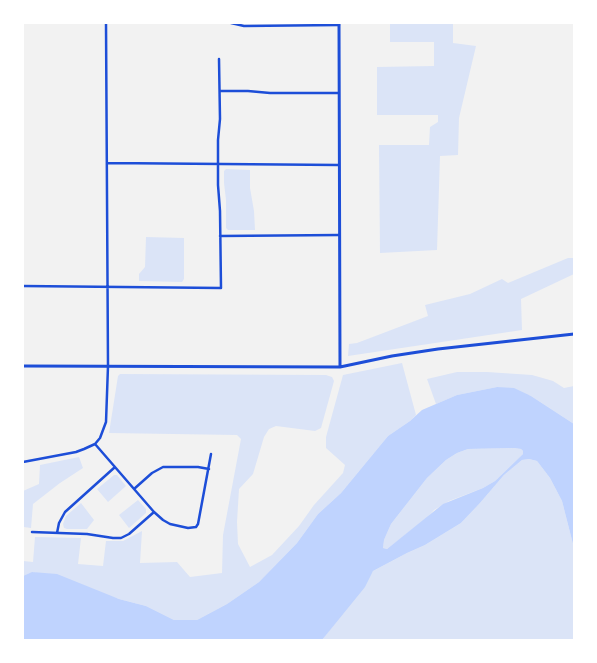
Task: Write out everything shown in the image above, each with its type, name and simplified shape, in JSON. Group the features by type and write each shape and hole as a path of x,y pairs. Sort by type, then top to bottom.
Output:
{"street":[{"path":"23,462 76,452 95,444 100,438 106,422 108,366 106,23"},
{"path":"231,23 244,26 274,24 339,24 338,165 340,366"},
{"path":"23,286 221,288 218,163 220,59"},
{"path":"220,92 248,91 270,93 338,94"},
{"path":"107,163 338,165"},
{"path":"220,236 339,235"},
{"path":"23,366 340,366 392,356 574,334"},
{"path":"95,444 154,512 170,524 188,528 196,527 199,519 212,454"},
{"path":"58,533 59,523 65,512 115,467"},
{"path":"134,489 152,472 163,468 198,467 209,469"},
{"path":"32,532 87,534 121,538 129,534 154,512"}],"shaded area":[{"path":"390,23 453,23 453,43 476,46 459,118 458,155 440,156 437,250 380,253 379,145 429,145 430,127 438,122 438,115 377,115 377,67 434,66 434,42 390,42"},
{"path":"226,169 250,170 250,188 254,211 255,230 228,230 226,228 224,171"},
{"path":"146,237 184,238 184,279 182,282 139,281 139,274 145,267"},
{"path":"568,258 574,258 574,274 521,299 522,330 348,356 349,344 357,343 428,316 425,305 470,294 502,279 508,283"},
{"path":"402,363 416,415 388,436 341,493 318,514 297,543 259,582 227,604 197,620 174,620 146,606 33,572 23,576 23,561 33,562 35,537 81,538 78,564 103,566 106,541 123,541 142,531 140,563 177,562 190,577 222,573 223,535 241,439 237,435 109,433 118,376 120,374 326,375 332,377 334,381 321,428 315,431 276,426 269,429 264,437 253,474 239,489 237,522 238,544 250,567 272,555 299,526 314,505 343,473 345,465 326,448 326,437 343,375"},
{"path":"457,372 532,375 553,381 564,388 574,386 574,424 531,396 497,387 457,395 436,404 427,379"},
{"path":"468,449 521,449 523,454 495,481 483,488 449,501 434,510 427,518 387,549 383,548 384,540 391,524 427,478 446,460 457,453"},
{"path":"79,457 83,468 60,483 33,504 31,528 24,527 23,491 39,484 40,465"},
{"path":"529,459 537,461 550,478 562,501 574,548 574,640 322,640 373,571 425,545 461,523 504,475 522,460"},
{"path":"114,475 117,475 126,486 108,502 97,489"},
{"path":"138,500 146,509 146,513 129,528 119,515"},
{"path":"81,503 94,520 87,529 64,528 63,524 66,516"}],"water":[{"path":"497,387 514,388 531,396 574,424 574,548 562,501 550,478 537,461 529,459 522,460 504,475 461,523 425,545 373,571 365,587 322,640 23,640 23,576 32,572 57,574 119,599 146,606 174,620 197,620 227,604 259,582 297,543 318,514 341,493 388,436 410,421 422,410 457,395","holes":["468,449 521,449 523,454 495,481 483,488 443,504 387,549 383,548 384,540 391,524 427,478 446,460 457,453"]}]}
